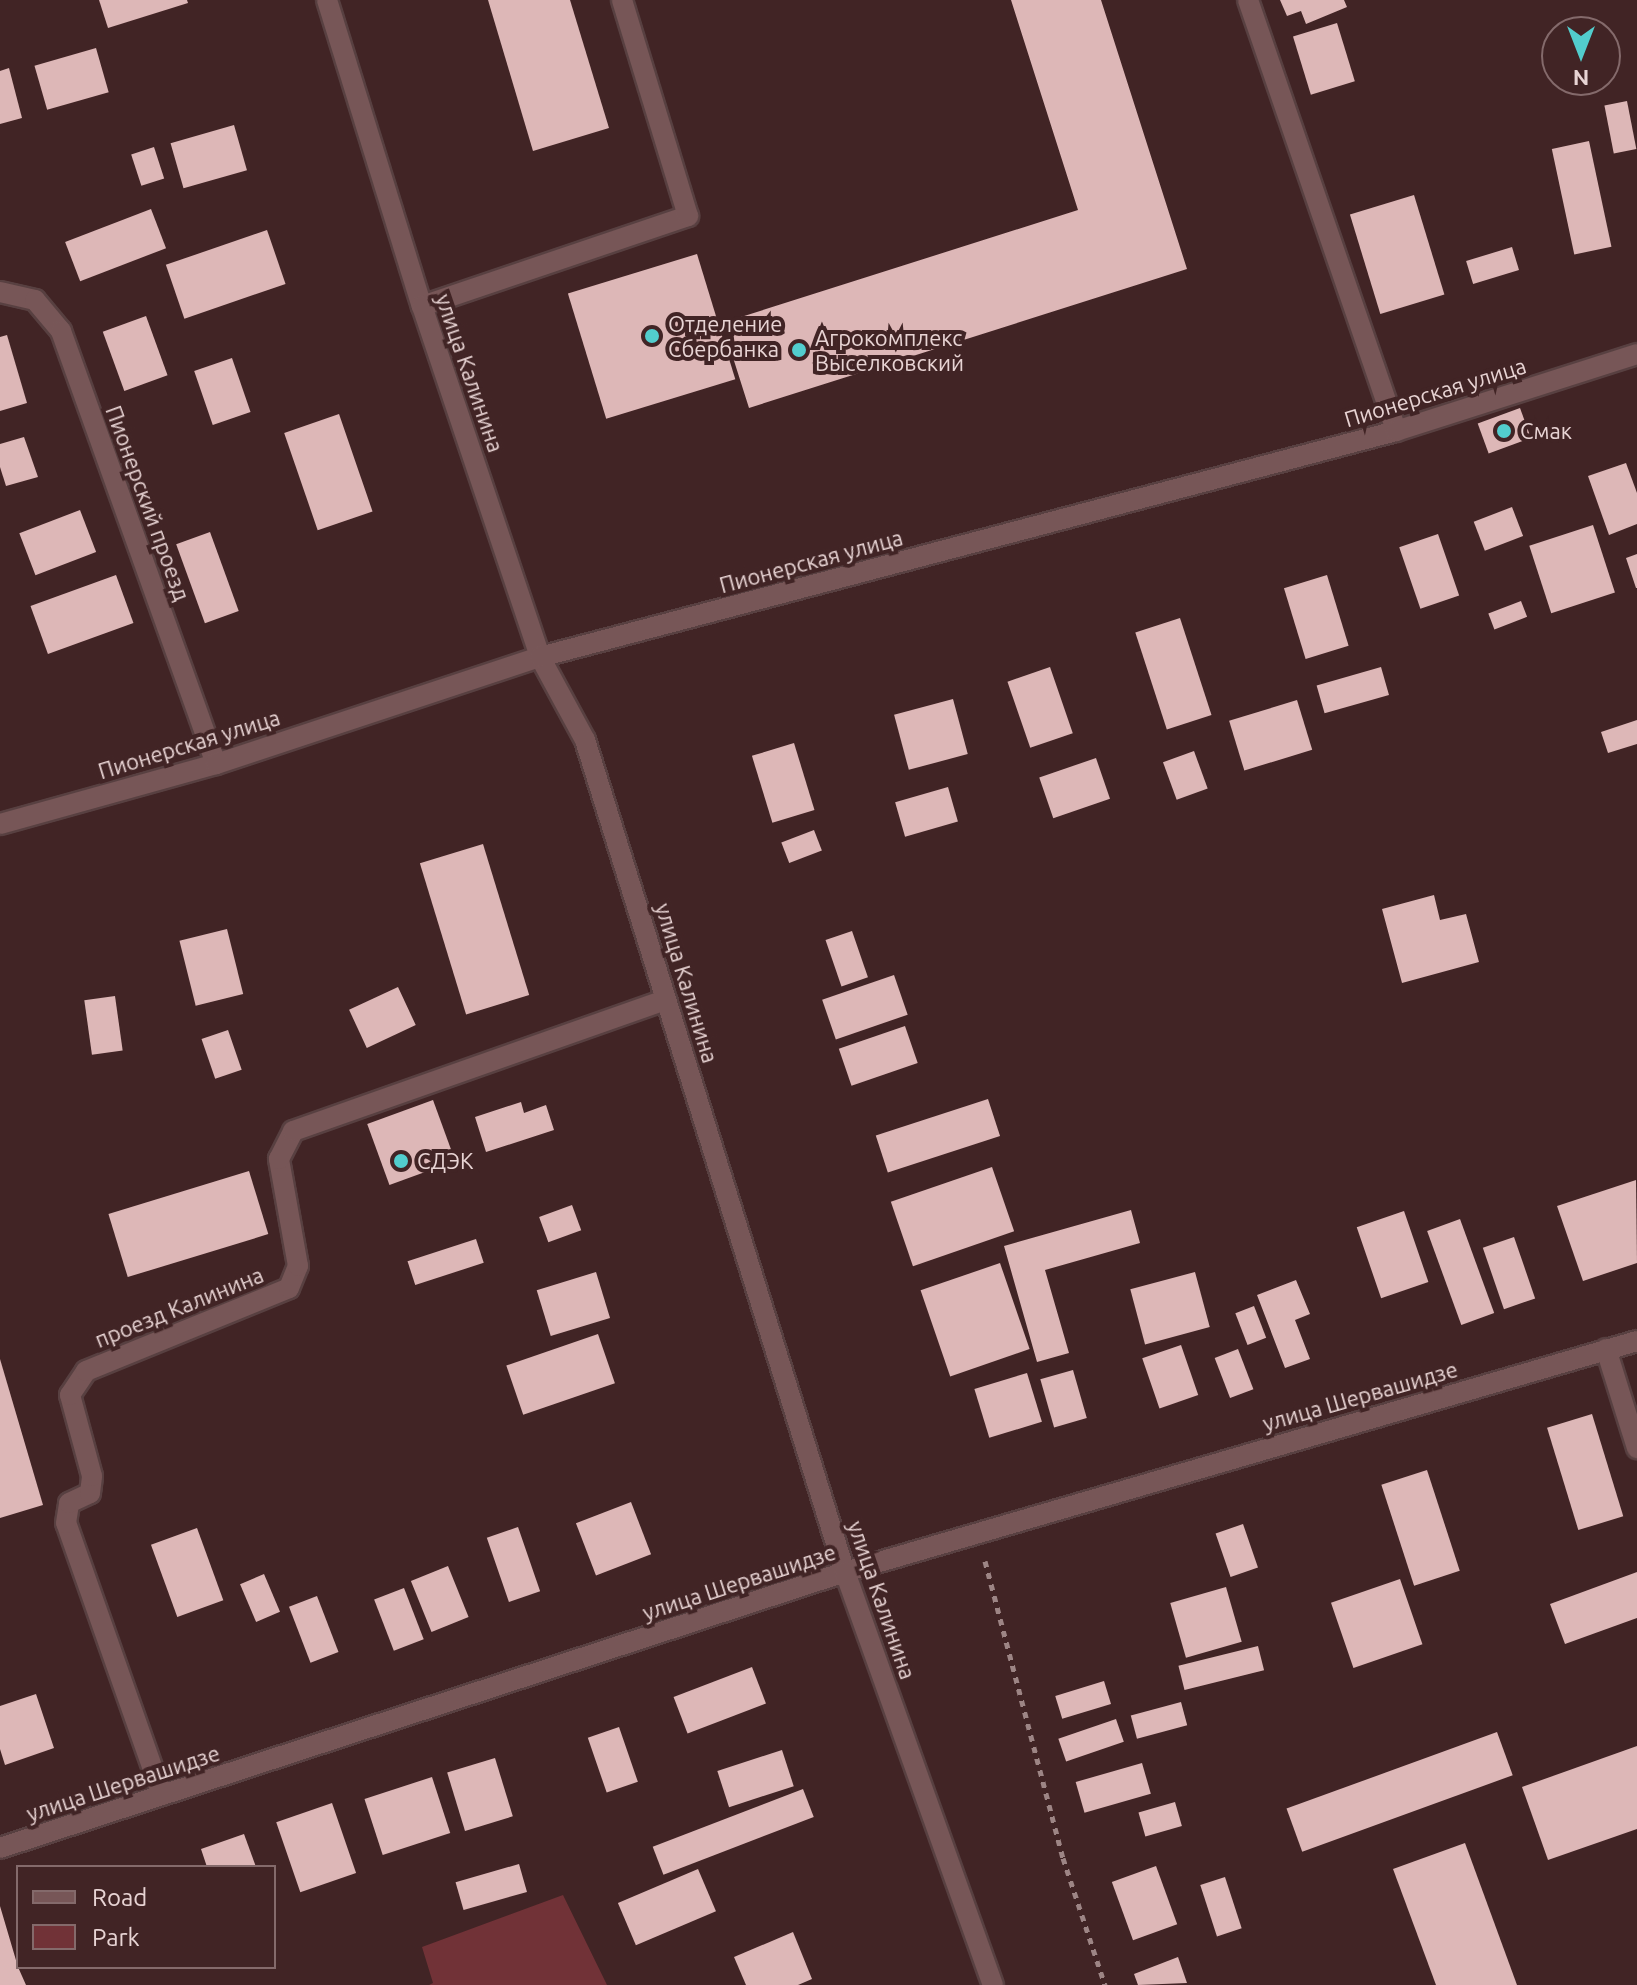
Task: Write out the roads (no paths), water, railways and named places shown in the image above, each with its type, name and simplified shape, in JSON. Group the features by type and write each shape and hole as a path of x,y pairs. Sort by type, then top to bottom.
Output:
{"street":[{"name":"улица Калинина","path":"327,0 422,306 540,657 585,740 845,1572 993,1985"},
{"path":"422,306 688,216 622,0"},
{"path":"1248,0 1396,431"},
{"name":"Пионерский проезд","path":"0,292 35,300 61,331 216,764"},
{"name":"Пионерская улица","path":"0,824 216,764 540,657 1396,431 1637,354"},
{"name":"проезд Калинина","path":"162,1795 66,1523 69,1503 90,1493 92,1476 70,1395 86,1371 289,1288 298,1266 279,1159 293,1131 666,1000"},
{"name":"улица Шервашидзе","path":"0,1848 845,1572 1637,1341"},
{"path":"1606,1349 1637,1448"}],"place":[{"name":"Отделение Сбербанка","path":"652,336"},
{"name":"Агрокомплекс Выселковский","path":"799,350"},
{"name":"Смак","path":"1504,431"},
{"name":"СДЭК","path":"401,1161"}]}
